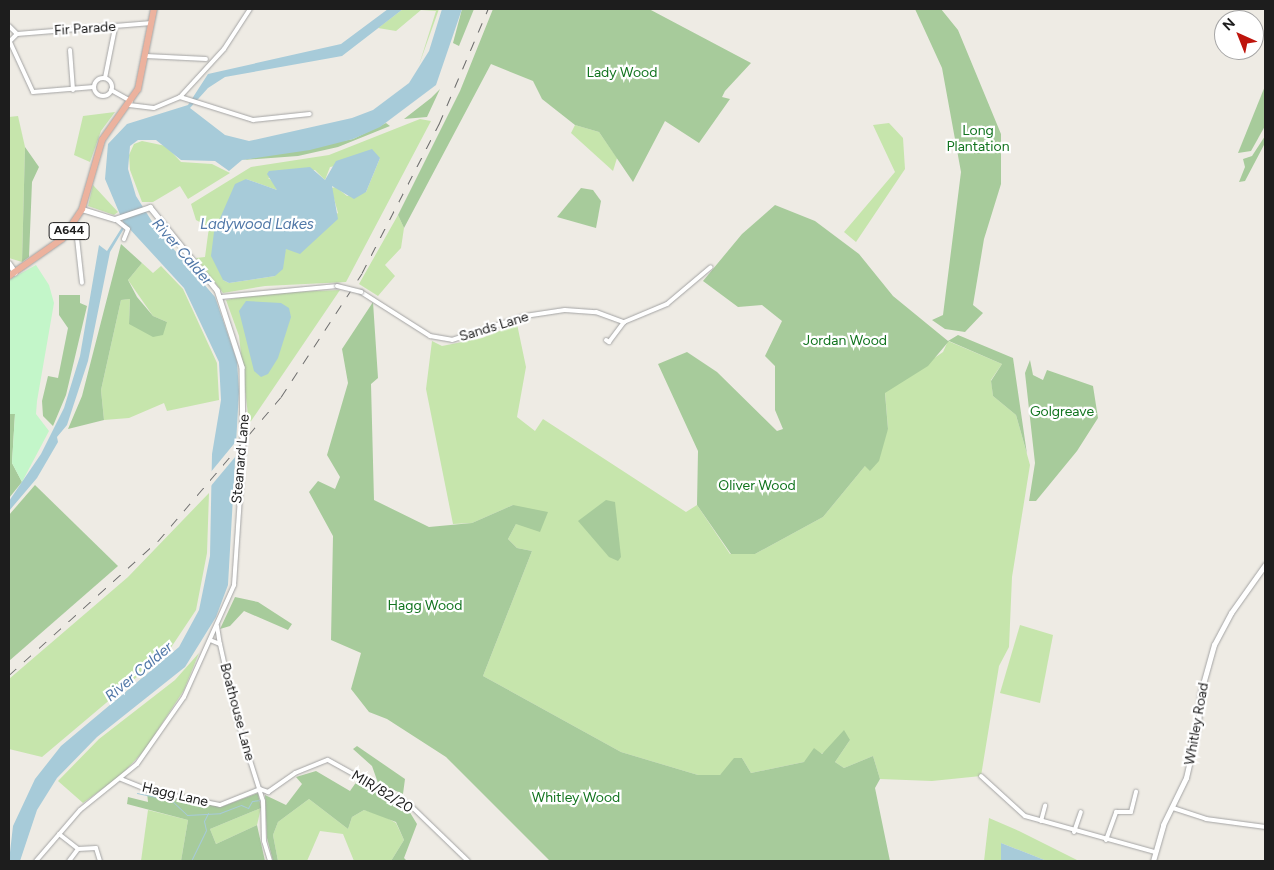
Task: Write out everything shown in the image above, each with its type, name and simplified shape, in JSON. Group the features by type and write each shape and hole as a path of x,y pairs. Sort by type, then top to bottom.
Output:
{"highway":[{"name":"A644","path":"12,274 71,229 82,209 102,140 131,103 146,56 154,9"}],"street":[{"path":"104,78 110,83 111,90 131,103 154,108 180,97 224,49 250,9"},
{"name":"Fir Parade","path":"18,34 115,28 152,22"},
{"path":"9,26 18,34 10,42 33,92 94,87"},
{"path":"104,78 115,28"},
{"path":"70,50 73,90"},
{"path":"146,56 206,59"},
{"path":"94,87 97,80 104,78"},
{"path":"94,87 101,95 111,90"},
{"path":"180,97 253,120 310,114"},
{"name":"Steanard Lane","path":"36,861 92,799 121,779 169,722 217,626 234,585 245,405 242,367 221,297 152,209 144,206 118,220"},
{"path":"82,209 118,220 127,227 124,238"},
{"path":"71,229 77,238 82,283"},
{"path":"9,263 12,274"},
{"path":"606,340 609,342 624,322 667,304 710,267"},
{"name":"Sands Lane","path":"221,297 337,286 361,292 430,336 444,340 480,333 525,316 565,310 596,312 624,322"},
{"name":"Whitley Road","path":"1153,861 1192,758 1200,695 1214,645 1230,612 1265,565"},
{"path":"217,626 220,644"},
{"name":"Boathouse Lane","path":"210,640 220,644 236,716 260,790 270,861"},
{"name":"Hagg Lane","path":"121,779 150,791 220,805 260,790 268,792 295,773 328,760 338,766"},
{"name":"MIR/82/20","path":"338,766 411,806 468,861"},
{"path":"981,776 1017,811 1074,832 1155,852"},
{"path":"1106,840 1116,812 1131,812 1136,792"},
{"path":"1041,821 1045,806"},
{"path":"1173,808 1206,819 1265,827"},
{"path":"1074,832 1080,812"},
{"path":"59,834 78,849 96,848 100,861"},
{"path":"69,861 78,849"}],"green space":[{"path":"403,9 439,9 419,65 436,11 421,10 396,31 378,28"},
{"path":"462,9 474,9 459,46 453,43"},
{"name":"Lady Wood","path":"493,9 649,9 751,63 725,91 722,97 730,99 699,143 665,121 633,182 599,132 575,125 542,99 533,81 491,64 404,228 398,215 460,91"},
{"name":"Long Plantation","path":"915,9 941,9 958,30 1001,134 1001,184 984,239 973,305 983,313 965,332 945,329 932,320 943,315 961,172 942,68"},
{"path":"1265,86 1265,126 1251,151 1238,153"},
{"path":"440,89 427,117 404,119 431,98"},
{"path":"115,112 101,131 90,162 74,155 83,116"},
{"path":"18,116 25,147 22,262 9,258 9,117"},
{"path":"420,119 431,121 346,282 265,286 223,293 196,258 205,257 209,227 196,220 191,204 251,167 329,155","holes":["380,158 366,192 347,196 336,187 331,188 338,213 286,249 275,276 229,283 223,280 246,179 277,190 276,183 268,178 315,170 325,180 330,167"]},
{"path":"386,123 390,126 338,147 298,156 242,160 353,139"},
{"path":"889,123 903,138 905,169 856,242 844,232 895,172 873,125"},
{"path":"575,125 599,132 617,158 613,171 571,133"},
{"path":"1265,136 1265,143 1245,181 1239,182 1245,167 1243,159 1252,156"},
{"path":"142,141 166,146 181,162 212,164 230,173 188,199 180,186 153,202 142,202 130,170 129,155 134,144"},
{"path":"25,147 39,167 32,182 29,257 22,262"},
{"path":"93,185 118,212 114,215 88,206"},
{"path":"581,188 593,190 601,201 596,228 557,217"},
{"name":"Jordan Wood","path":"775,205 815,221 859,254 893,296 948,341 958,335 1013,358 1027,454 1016,415 993,396 991,381 1002,364 949,341 928,366 885,393 888,429 879,461 870,471 865,466 823,517 755,554 731,554 697,505 698,451 658,364 687,352 717,372 777,431 783,429 775,410 775,366 765,356 782,321 762,305 738,307 703,281 742,234"},
{"path":"398,215 404,228 401,248 385,265 395,276 378,296 359,284"},
{"path":"121,244 142,263 128,280 137,297 153,316 167,322 163,335 153,337 129,324 130,299 121,300 101,390 104,420 68,429 82,396"},
{"path":"142,263 153,273 161,266 183,289 217,363 219,400 167,411 164,403 129,418 104,420 101,390 121,300 130,299 129,324 167,322 153,316 128,280"},
{"path":"36,265 49,285 54,303 36,414 49,431 22,482 12,463 15,414 9,414 9,280"},
{"path":"340,290 249,424 239,336 226,300 263,293"},
{"path":"59,295 80,295 80,303 87,306 66,395 53,426 43,416 42,401 48,376 58,378 68,328 59,315"},
{"path":"373,302 378,378 371,384 374,500 429,527 472,523 513,505 548,512 540,532 516,524 508,539 517,548 532,551 483,676 621,752 698,775 720,775 734,758 742,758 751,773 804,762 814,748 822,754 844,730 850,740 835,762 844,768 873,756 880,779 875,788 890,861 550,861 446,757 387,719 369,712 351,689 361,653 331,640 333,536 309,492 318,481 335,489 340,477 327,455 348,383 342,349"},
{"path":"517,324 526,367 517,417 535,431 543,419 686,512 697,505 730,554 755,554 823,517 865,466 888,429 885,392 943,352 948,341 1002,364 991,380 993,396 1016,415 1030,465 1012,577 1009,647 999,666 981,776 932,781 880,779 873,756 844,768 835,762 850,740 804,762 751,773 742,758 720,775 698,775 621,752 483,676 532,551 517,548 508,539 516,524 529,525 513,505 472,523 453,524 426,389 432,341 442,346 482,338"},
{"name":"Golgreave","path":"1030,360 1033,375 1043,380 1047,370 1093,386 1098,418 1077,451 1036,501 1029,501 1035,463 1025,373"},
{"path":"9,414 15,414 12,463 22,482 9,498"},
{"path":"35,485 118,566 9,661 9,515"},
{"path":"209,493 207,553 196,610 170,649 42,757 9,749 9,679 128,577"},
{"path":"606,500 615,502 621,557 618,561 609,557 578,521"},
{"path":"235,597 258,602 292,624 288,630 244,611 230,626 220,629"},
{"path":"1020,625 1053,635 1040,703 1000,693"},
{"path":"199,653 184,690 144,751 120,776 83,803 58,781 99,739 175,680"},
{"path":"357,746 405,779 403,794 378,783 372,766 353,749"},
{"path":"316,771 350,791 357,781 406,806 417,824 404,858 407,861 391,861 404,840 396,822 364,810 352,817 348,829 309,799 278,822 273,835 278,861 273,861 267,838 265,795 286,805 302,784 296,777"},
{"path":"147,792 221,807 258,793 261,808 210,829 216,844 257,825 265,861 181,861 188,820 127,804 128,797 148,802"},
{"path":"309,799 348,829 352,817 364,810 382,815 396,823 404,840 391,861 354,861 343,834 320,831 307,861 278,861 273,835 278,822"},
{"path":"261,808 257,825 216,844 210,829"},
{"path":"148,810 188,820 181,861 141,861"},
{"path":"989,818 1079,861 1047,861 1001,843 1001,861 984,861"}],"water":[{"path":"388,9 403,9 342,56 225,77 208,88 190,108 225,135 249,141 352,118 373,110 409,83 429,51 442,9 462,9 436,85 380,127 353,139 310,150 242,160 229,171 215,161 181,160 156,140 138,140 130,146 128,169 136,196 158,231 215,297 237,361 239,391 228,585 216,617 185,667 97,737 57,778 37,810 20,861 9,861 13,826 35,779 61,746 179,647 199,610 210,556 212,454 221,400 219,362 184,288 126,225 110,252 88,361 67,425 57,437 58,442 37,478 9,511 9,501 41,454 64,408 80,356 99,245 107,251 124,224 105,179 108,144 127,124 188,105 208,74 341,44"},
{"name":"Ladywood Lakes","path":"372,149 380,158 366,192 354,199 332,186 338,219 300,254 286,249 283,269 275,276 229,283 223,280 211,256 214,232 235,184 246,179 277,190 267,174 269,171 310,167 325,180 336,161"},
{"path":"246,301 281,303 289,308 291,317 278,358 268,374 261,377 254,371 239,311"},
{"path":"1001,843 1047,861 1001,861"}],"pier":[{"path":"238,439 236,456 210,487 210,473"}],"waterway":[{"path":"137,793 171,800 187,815 220,813 241,805 248,808 252,801 261,800"},
{"path":"191,861 206,830 204,821 208,813"}],"railway":[{"path":"9,675 158,541 281,397 362,273 439,124 488,9"}],"water label":[{"name":"River Calder","path":"182,252"},
{"name":"River Calder","path":"139,672"}],"park label":[{"name":"Oliver Wood","path":"757,486"},
{"name":"Hagg Wood","path":"425,606"},
{"name":"Whitley Wood","path":"576,798"}]}
